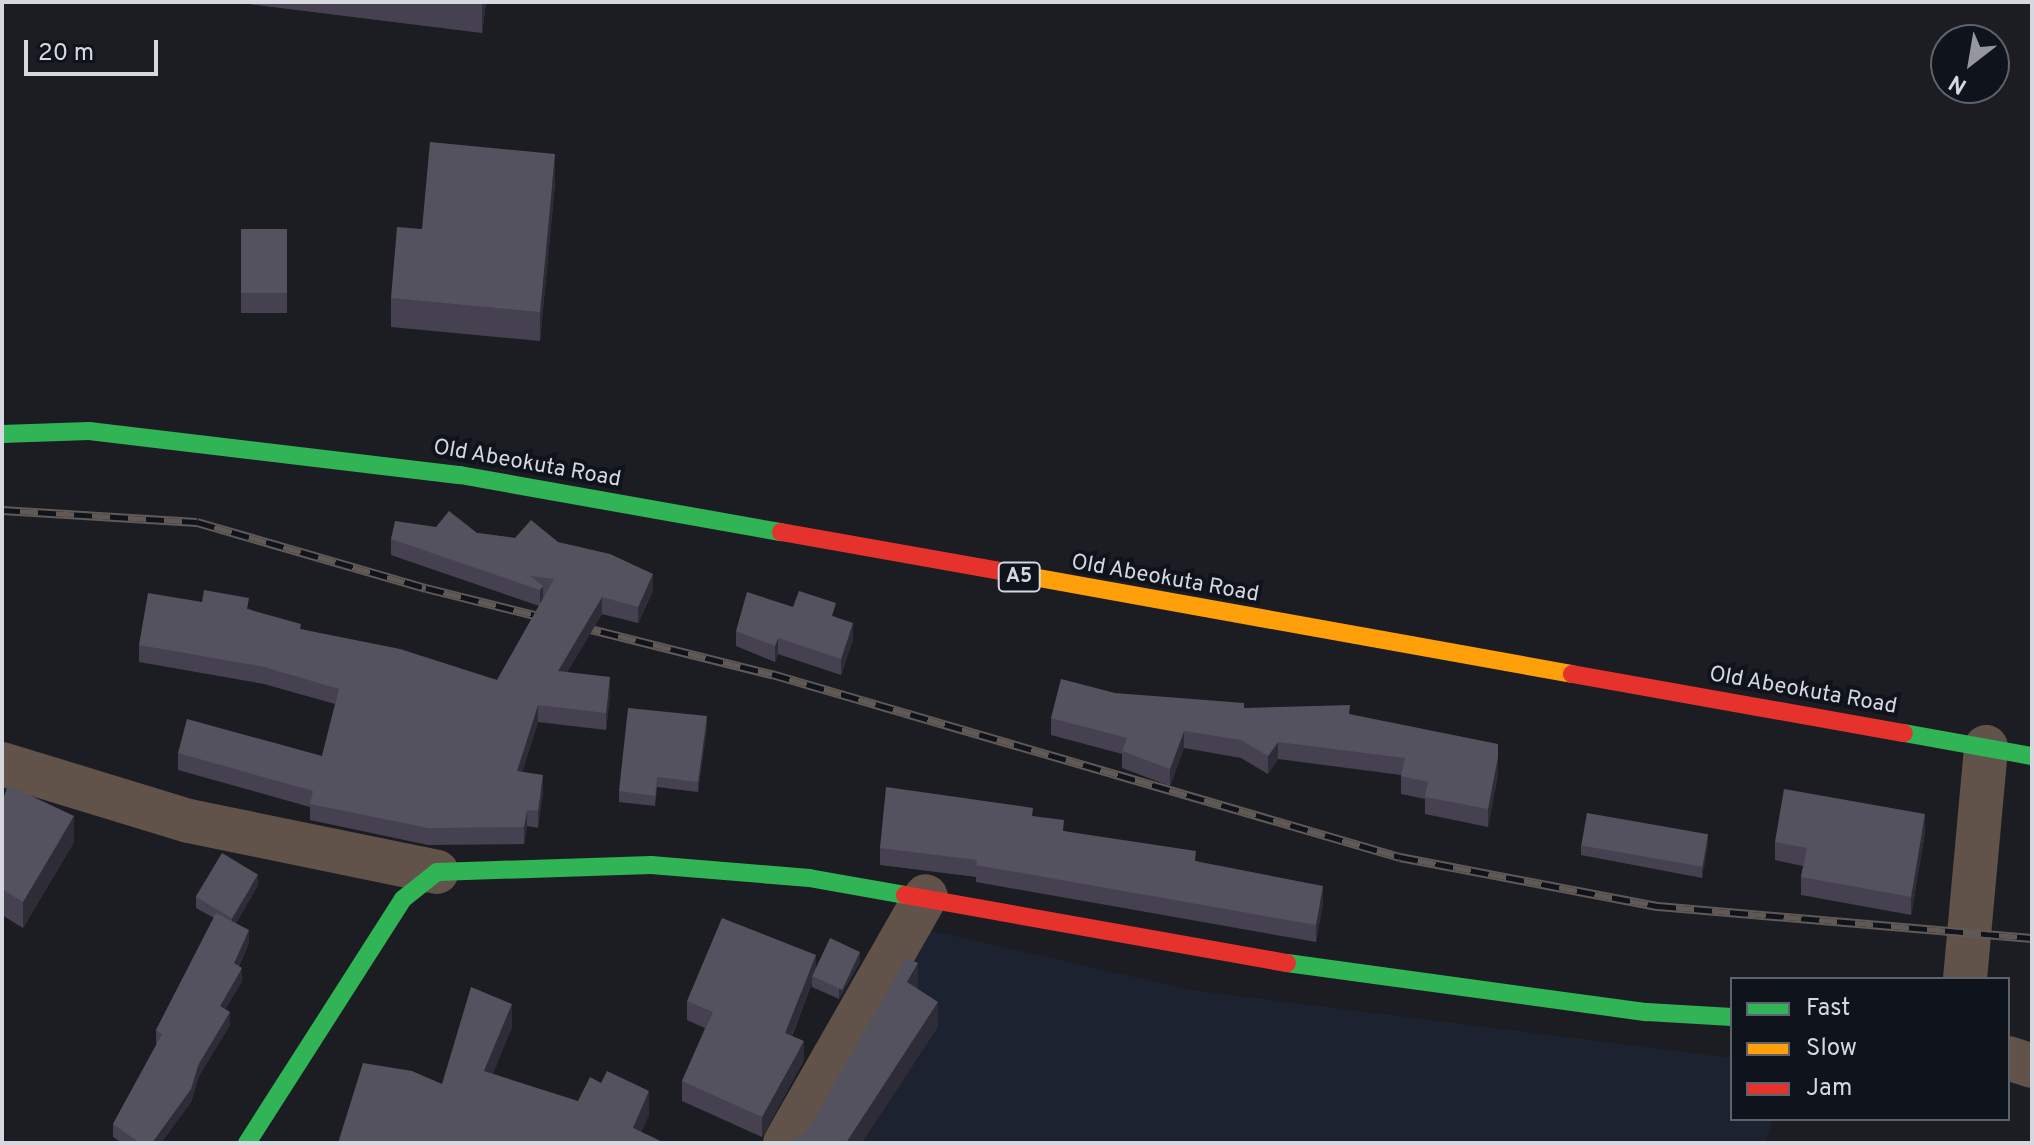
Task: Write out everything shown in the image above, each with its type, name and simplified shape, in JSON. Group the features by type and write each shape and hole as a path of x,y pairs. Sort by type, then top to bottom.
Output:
{"main road":[{"name":"Old Abeokuta Road","path":"2,434 89,431 460,475 2032,756"},
{"path":"247,1143 403,899 437,872 651,865 809,878 926,896 1311,967 1647,1012 1730,1017"}],"street":[{"path":"1965,977 1986,747"},
{"path":"2,764 189,821 437,872"},
{"path":"785,1143 926,896"},
{"path":"2010,1059 2032,1066"}],"shaded area":[{"path":"919,928 1191,990 1730,1058 1730,1121 1772,1121 1765,1143 796,1143"}],"building":[{"path":"430,142 555,154 540,312 391,298 397,227 422,229"},
{"path":"241,229 287,229 287,293 241,293"},
{"path":"449,511 477,533 515,538 531,520 558,542 610,554 653,574 638,607 602,597 558,671 610,677 606,713 538,705 517,771 543,775 538,811 527,810 524,827 428,828 310,804 313,791 178,753 187,719 322,756 339,689 264,667 139,645 148,593 202,602 204,590 249,598 247,609 301,624 300,629 400,649 497,680 554,579 530,576 543,586 540,590 391,539 395,521 436,527"},
{"path":"799,591 836,603 832,616 853,623 841,659 778,638 775,646 736,631 747,592 793,607"},
{"path":"1061,679 1115,693 1244,703 1244,708 1350,705 1349,714 1498,744 1488,809 1425,797 1428,782 1401,776 1405,758 1278,742 1268,756 1241,740 1184,731 1170,769 1122,751 1127,738 1051,718"},
{"path":"628,708 707,716 698,782 657,777 655,796 619,791"},
{"path":"8,785 74,816 23,902 2,889 2,802"},
{"path":"886,787 1033,808 1032,816 1064,820 1063,831 1196,851 1195,861 1323,886 1316,925 976,865 977,860 880,848"},
{"path":"1784,789 1925,814 1911,897 1801,877 1807,848 1775,842"},
{"path":"1587,813 1708,834 1702,867 1581,845"},
{"path":"222,853 258,875 232,918 196,897"},
{"path":"216,913 249,930 234,963 242,968 220,1006 230,1012 199,1063 191,1089 152,1143 140,1143 113,1124 162,1034 156,1030"},
{"path":"722,918 816,955 785,1033 804,1041 762,1117 682,1081 713,1012 687,1001"},
{"path":"830,938 860,952 842,990 812,976"},
{"path":"906,958 918,963 907,982 938,1002 846,1143 788,1143 807,1131"},
{"path":"471,987 512,1004 484,1071 578,1101 590,1077 601,1083 607,1071 649,1091 633,1128 665,1143 338,1143 363,1063 412,1071 442,1084"}],"railway":[{"path":"2,510 197,522 426,588 772,674 1400,857 1658,906 2032,938"}],"traffic: fast":[{"path":"2,434 89,431 460,475 781,532"},
{"path":"1904,733 2032,756"},
{"path":"247,1143 403,899 437,872 651,865 809,878 905,895"},
{"path":"1287,963 1647,1012 1730,1017"}],"traffic: slow":[{"path":"1022,575 1572,674"}],"traffic: jam":[{"path":"781,532 1022,575"},
{"path":"1572,674 1904,733"},
{"path":"905,895 1287,963"}]}
